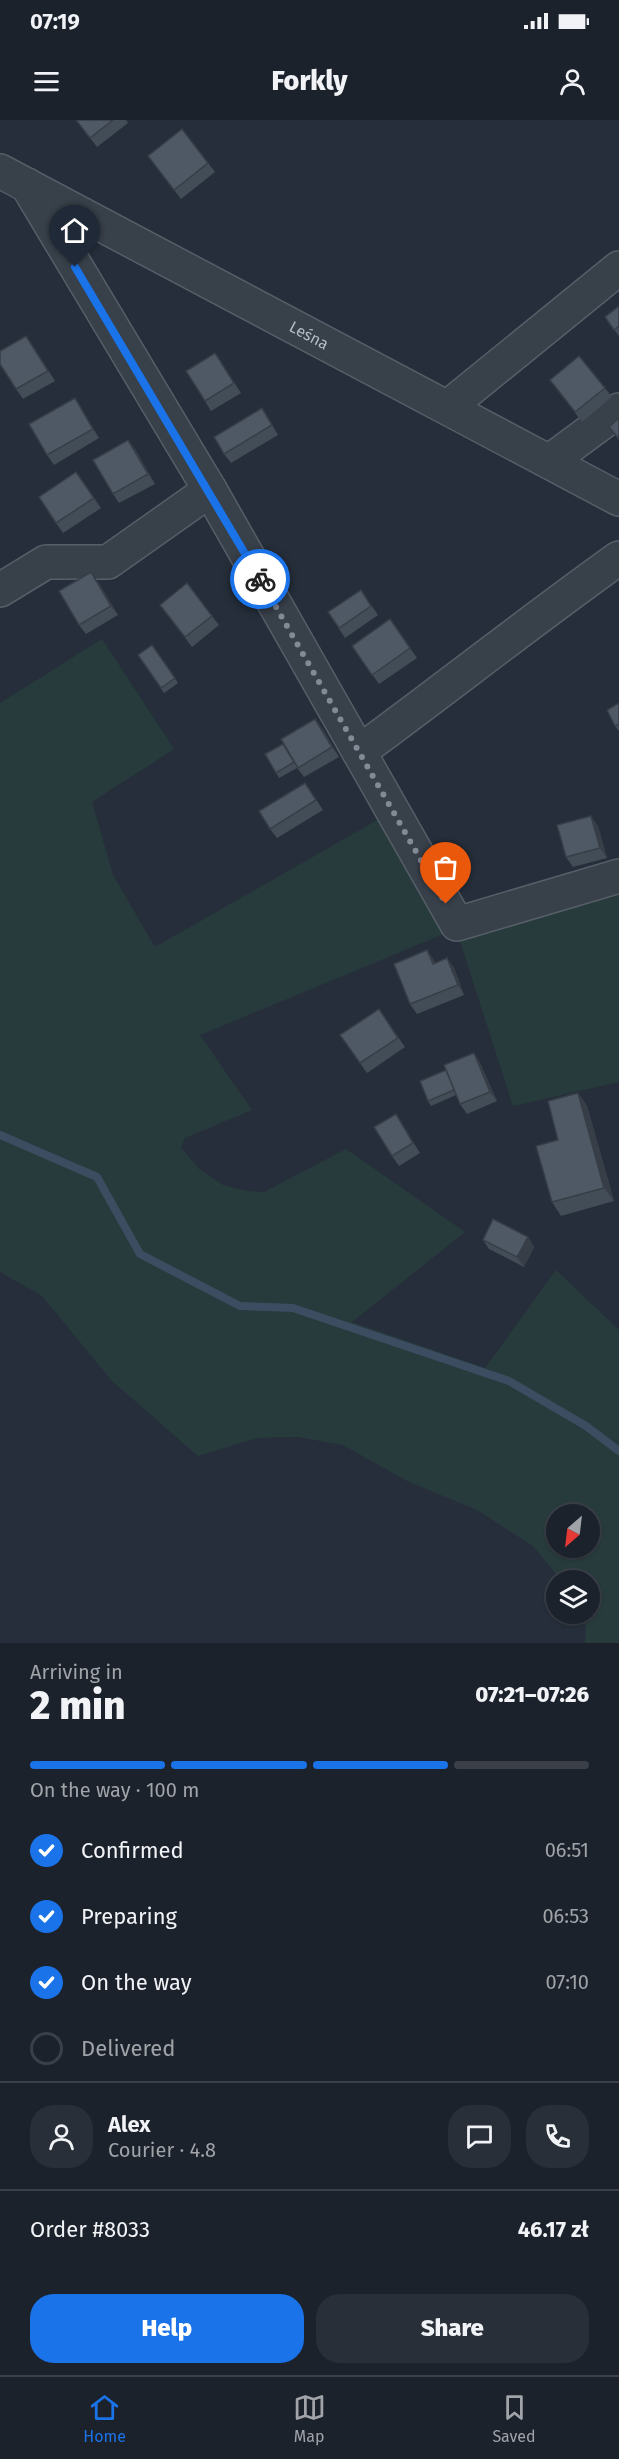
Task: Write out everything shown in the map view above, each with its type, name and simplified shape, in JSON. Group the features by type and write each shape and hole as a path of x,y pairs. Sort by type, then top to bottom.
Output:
{"street":[{"name":"Leśna","path":"13,178 619,499"},
{"path":"13,178 210,490 457,924 619,876"},
{"path":"448,407 619,268"},
{"path":"550,461 619,410"},
{"path":"0,590 46,562 108,562 210,490"},
{"path":"359,752 619,558"}],"shaded area":[{"path":"102,639 174,749 92,802 113,875 155,947 386,815 447,925 619,882 619,1082 513,1106 456,929 200,1035 252,1110 185,1138 181,1147 199,1169 223,1185 246,1191 264,1192 346,1149 465,1232 352,1322 485,1368 556,1270 619,1330 619,1643 585,1643 585,1624 600,1624 600,1570 553,1570 533,1546 477,1510 407,1481 343,1445 298,1437 257,1438 198,1456 112,1381 42,1296 0,1272 0,703"}],"building":[{"path":"76,120 113,120 90,138"},
{"path":"182,129 208,163 174,190 148,156"},
{"path":"619,306 619,326 614,330 605,317"},
{"path":"26,336 48,371 16,389 0,364 0,351"},
{"path":"215,353 234,383 205,401 186,371"},
{"path":"579,356 605,388 575,412 550,380"},
{"path":"75,398 93,429 47,455 29,424"},
{"path":"262,408 272,425 224,454 214,437"},
{"path":"619,418 619,439 609,427"},
{"path":"128,440 148,474 113,494 93,460"},
{"path":"76,472 94,498 56,523 39,497"},
{"path":"91,572 111,606 79,625 59,591"},
{"path":"187,583 212,616 185,637 160,605"},
{"path":"361,590 371,606 339,628 328,612"},
{"path":"390,619 410,648 372,675 352,646"},
{"path":"152,645 175,678 161,688 138,655"},
{"path":"619,703 619,724 615,726 607,710"},
{"path":"315,719 332,747 298,768 281,739"},
{"path":"283,744 294,762 276,773 265,754"},
{"path":"305,783 316,800 270,829 259,811"},
{"path":"591,816 600,848 566,857 557,825"},
{"path":"427,950 433,964 447,958 458,985 410,1004 394,964"},
{"path":"379,1009 398,1038 360,1063 340,1035"},
{"path":"474,1053 490,1092 460,1104 444,1065"},
{"path":"446,1070 454,1090 428,1101 420,1081"},
{"path":"578,1093 604,1188 552,1202 536,1146 558,1140 548,1101"},
{"path":"396,1114 413,1143 392,1156 374,1127"},
{"path":"493,1219 528,1237 517,1257 483,1240"}],"waterway":[{"path":"0,1135 97,1177 140,1254 240,1306 293,1308 509,1381 586,1426 619,1451"}],"way so far":[{"path":"260,579 446,904"}],"route":[{"path":"75,267 210,490 260,579"}]}
